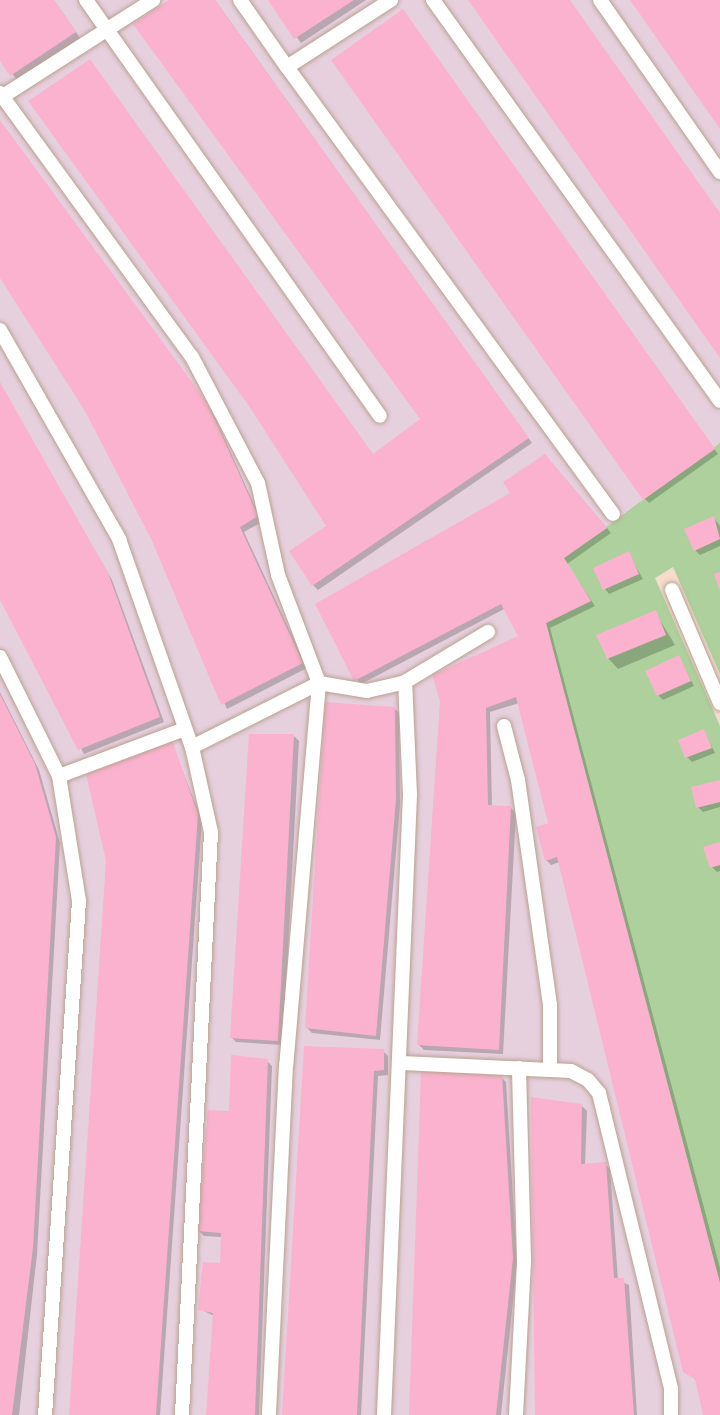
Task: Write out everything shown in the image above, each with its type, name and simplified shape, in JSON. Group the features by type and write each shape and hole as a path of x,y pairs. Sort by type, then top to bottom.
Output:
{"lane":[{"path":"86,0 380,416"},
{"path":"153,0 1,96 192,357 258,483 278,575 319,683 286,1065 269,1415"},
{"path":"240,0 613,514"},
{"path":"288,67 391,0"},
{"path":"433,0 720,401"},
{"path":"600,0 720,172"},
{"path":"0,330 119,539 192,747 211,832 182,1415"},
{"path":"672,590 720,703"},
{"path":"192,747 319,683 367,691 405,682 488,632"},
{"path":"0,657 59,776 79,901 46,1415"},
{"path":"384,1415 402,1063 410,795 405,682"},
{"path":"504,726 518,780 548,992 550,1070"},
{"path":"59,776 185,729"},
{"path":"402,1063 571,1071 588,1080 599,1093 671,1389 671,1415"},
{"path":"516,1415 524,1260 519,1068"}],"shaded area":[{"path":"0,0 720,0 720,443 564,559 591,601 674,1114 720,1283 720,1415 0,1415"}],"green space":[{"path":"720,443 720,674 673,567 655,578 720,726 720,1283 546,623 591,601 564,558"}],"building":[{"path":"0,0 54,0 76,32 10,76 0,61"},
{"path":"169,0 215,0 529,438 312,586 289,551 326,526 251,409 28,101 90,59 373,454 420,419 133,24"},
{"path":"268,0 354,0 294,39"},
{"path":"468,0 570,0 720,213 720,358"},
{"path":"630,0 720,0 720,129"},
{"path":"403,9 715,449 643,500 331,60"},
{"path":"0,120 208,404 258,516 240,527 303,663 221,705 152,541 85,411 0,278"},
{"path":"0,382 108,573 160,717 78,750 0,600"},
{"path":"545,454 607,528 564,558 591,601 546,623 720,1283 720,1415 703,1415 695,1379 683,1372 557,857 545,861 536,827 548,823 516,697 486,708 488,805 511,806 499,1050 417,1045 440,701 432,675 518,636 501,604 354,681 315,604 510,493 503,482"},
{"path":"714,516 720,539 694,551 684,529"},
{"path":"629,551 639,574 603,590 593,568"},
{"path":"720,572 720,591 714,574"},
{"path":"656,610 666,635 607,659 596,635"},
{"path":"679,655 691,681 657,696 645,671"},
{"path":"0,694 35,764 56,837 33,1248 12,1415 0,1415"},
{"path":"325,702 395,707 396,799 376,1036 305,1028"},
{"path":"704,729 712,748 685,758 678,740"},
{"path":"249,734 294,734 278,1041 230,1038"},
{"path":"171,737 198,814 156,1415 69,1415 106,861 85,770"},
{"path":"720,780 720,802 696,808 691,787"},
{"path":"720,842 720,865 710,868 703,847"},
{"path":"304,1046 384,1049 384,1070 374,1071 357,1415 282,1415"},
{"path":"231,1055 268,1059 255,1415 206,1415 213,1313 198,1310 203,1262 220,1263 221,1233 197,1231 208,1110 229,1111"},
{"path":"421,1071 502,1075 513,1258 496,1415 409,1415"},
{"path":"531,1097 582,1104 581,1164 606,1162 614,1278 624,1278 634,1415 535,1415"}]}
